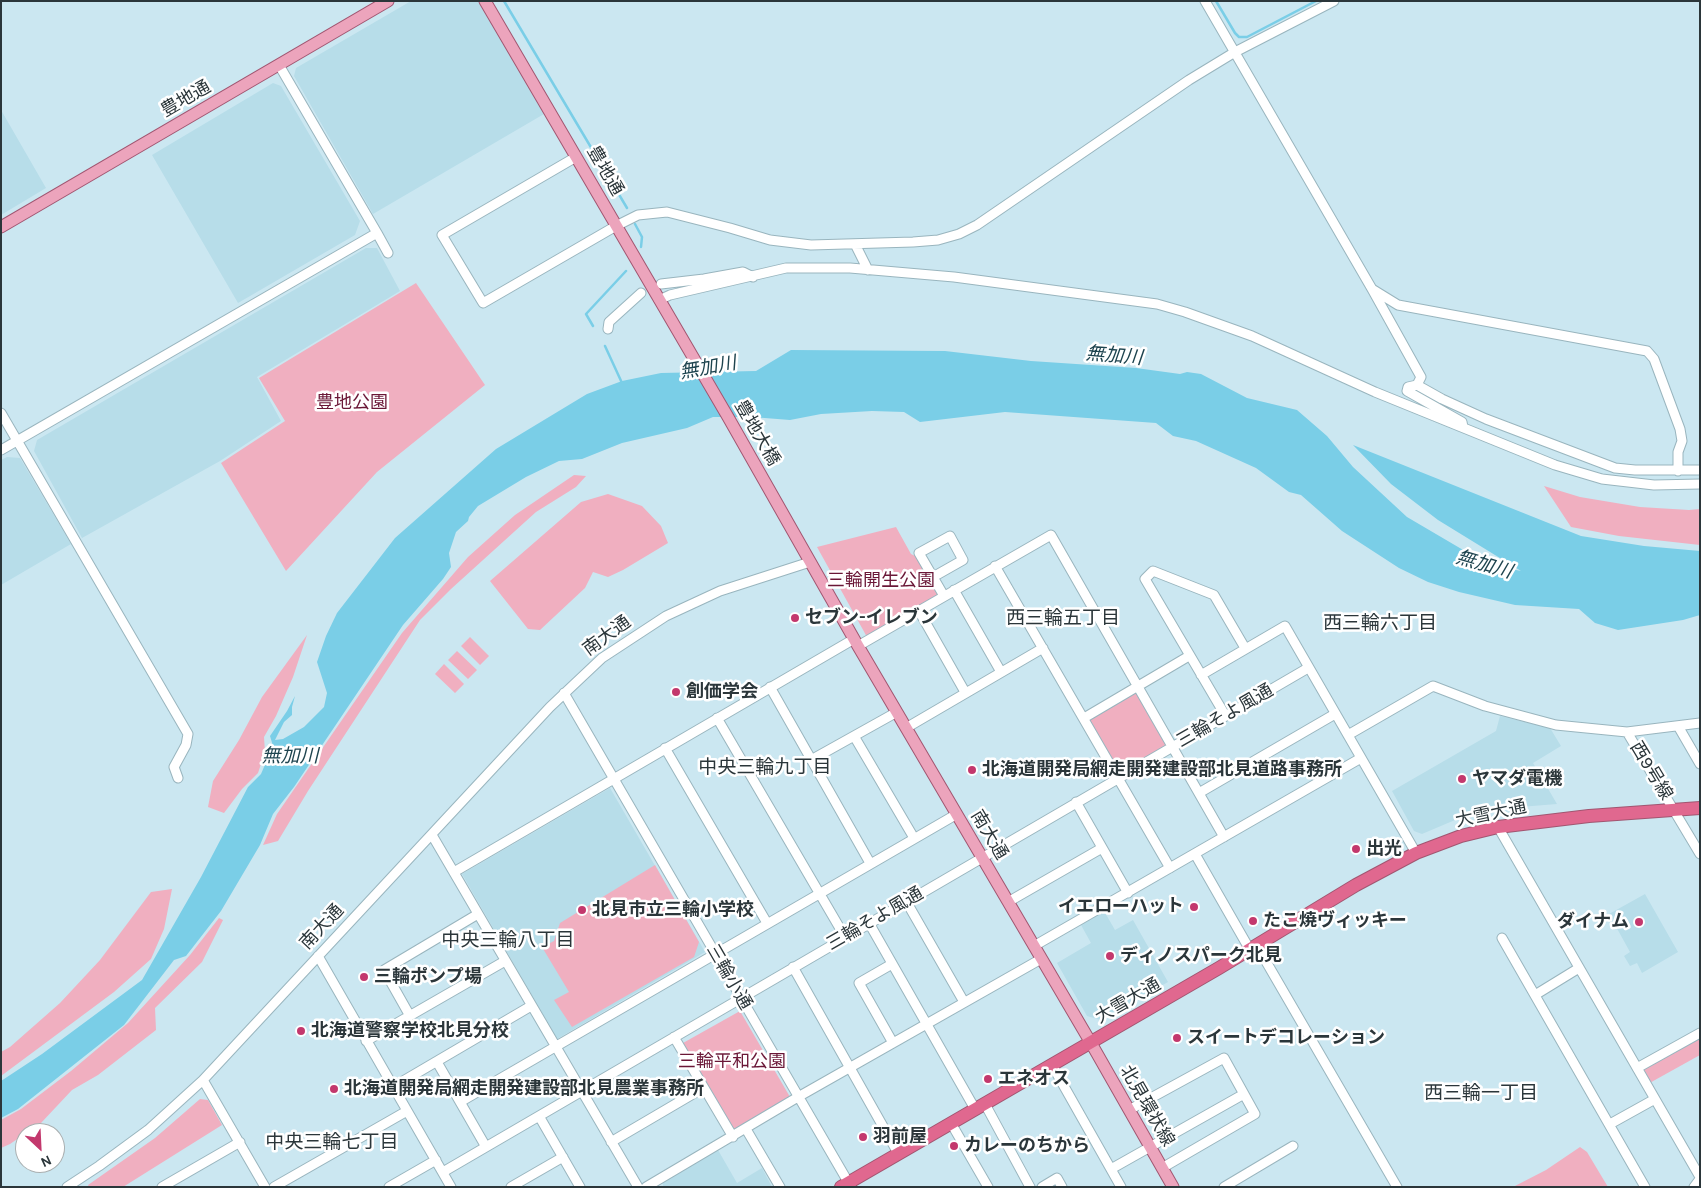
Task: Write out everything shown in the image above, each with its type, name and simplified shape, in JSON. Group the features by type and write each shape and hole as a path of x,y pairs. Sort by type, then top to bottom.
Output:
{"highway":[{"name":"大雪大通","path":"847,1185 898,1153 1254,948 1356,885 1416,853 1461,836 1498,828 1589,816 1700,808"}],"main road":[{"name":"豊地通","path":"1,227 388,1"},
{"name":"豊地通","path":"485,1 661,303"},
{"name":"豊地大橋","path":"661,303 810,562"},
{"name":"南大通","path":"810,562 1091,1043"},
{"name":"北見環状線","path":"1091,1043 1173,1187"}],"street":[{"path":"1206,1 1421,377 1417,385"},
{"path":"576,157 442,235 483,304 638,215 667,212 770,240 811,245 913,242 938,240 959,234 977,225 1181,86 1235,52 1334,1"},
{"path":"279,65 388,253"},
{"path":"1,450 376,233"},
{"path":"855,244 868,270"},
{"path":"661,303 670,295 754,277 786,268 850,268 954,277 1157,304 1252,336 1375,392 1555,465 1602,479 1654,486 1700,484"},
{"path":"661,284 743,272 754,277"},
{"path":"1372,289 1398,305 1647,351 1654,359 1680,429 1682,441 1678,452 1678,471"},
{"path":"608,329 609,322 641,293"},
{"path":"1463,427 1462,422 1407,391 1408,387 1417,385 1442,399 1486,418 1615,468 1678,471 1700,470"},
{"path":"1,413 188,734 186,745 174,767 178,778"},
{"path":"454,872 770,687 919,611 1051,535 1224,837"},
{"path":"933,577 963,560 950,536 919,553 944,596"},
{"name":"南大通","path":"67,1187 81,1183 148,1130 203,1080 564,693 602,658 666,616 720,591 810,562"},
{"path":"995,566 1170,868"},
{"path":"1225,715 1145,579 1153,571 1214,595 1244,648"},
{"path":"954,590 1001,672"},
{"path":"919,611 965,692"},
{"path":"1201,675 1244,648 1285,626 1416,853"},
{"path":"906,728 1043,648"},
{"path":"1084,718 1189,656"},
{"name":"三輪そよ風通","path":"443,1172 982,856 1308,668"},
{"path":"1348,735 1434,686 1485,706 1556,725 1628,732 1700,723"},
{"path":"770,687 870,863"},
{"name":"三輪小通","path":"564,693 716,953 847,1185"},
{"path":"811,760 897,712"},
{"path":"1199,793 1335,714"},
{"path":"717,718 845,937"},
{"path":"1678,726 1700,764"},
{"name":"西9号線","path":"1628,732 1700,854"},
{"path":"854,736 914,838"},
{"path":"665,748 767,923"},
{"path":"1034,946 1361,758"},
{"path":"1076,802 1128,893"},
{"path":"460,1102 956,814"},
{"path":"1498,828 1700,1178 1694,1187"},
{"path":"432,835 638,1187"},
{"path":"1008,902 1102,848"},
{"path":"1195,854 1254,948 1397,1187"},
{"path":"906,901 964,1002"},
{"path":"410,1016 384,970 478,914"},
{"path":"869,923 926,1024 1030,1187"},
{"path":"1502,938 1645,1187"},
{"path":"318,956 451,1187"},
{"path":"646,1187 798,1097 1041,959"},
{"path":"366,1041 505,961"},
{"path":"892,964 859,983 893,1043"},
{"path":"793,967 898,1153"},
{"path":"1535,995 1579,968"},
{"path":"393,1087 531,1006"},
{"path":"1637,1068 1699,1034"},
{"path":"674,1037 733,1137"},
{"path":"1129,1110 1224,1058 1255,1114 1162,1168"},
{"path":"437,1062 486,1146"},
{"path":"1052,1065 1121,1187"},
{"path":"203,1080 265,1187"},
{"path":"611,1142 703,1088"},
{"path":"1111,1169 1244,1094"},
{"path":"1610,1124 1655,1100"},
{"path":"274,1187 407,1111"},
{"path":"539,1116 580,1187"},
{"path":"952,1123 988,1187"},
{"path":"746,1128 780,1187"},
{"path":"162,1187 240,1142"},
{"path":"1224,1187 1293,1146"},
{"path":"511,1187 563,1157"},
{"path":"389,1187 436,1160"},
{"path":"1042,1187 1058,1178 1062,1187"}],"shaded area":[{"path":"411,1 478,1 544,114 373,214 294,76 296,68"},
{"path":"273,83 281,86 360,221 355,235 238,303 152,155"},
{"path":"1,110 46,188 1,215"},
{"path":"366,248 377,248 400,291 257,377 281,421 220,461 82,538 34,451 37,440"},
{"path":"7,457 20,458 71,544 1,585 1,460"},
{"path":"1500,716 1550,728 1561,746 1533,763 1557,804 1507,808 1455,820 1422,834 1414,831 1392,791 1496,731"},
{"name":"北見市立三輪小学校","path":"610,788 705,952 557,1039 462,874"},
{"name":"ダイナム","path":"1645,894 1678,952 1642,973 1637,963 1630,966 1624,956 1630,952 1609,914"},
{"path":"1104,911 1115,930 1133,920 1168,982 1101,1020 1087,1016 1057,963 1091,943 1081,925"},
{"path":"718,1150 737,1183 762,1168 772,1187 664,1187 662,1183"}],"green space":[{"name":"豊地公園","path":"416,283 485,385 377,472 286,571 221,463 285,421 259,378"},
{"path":"574,475 586,476 576,487 536,512 451,589 420,620 308,791 278,841 263,845 277,814 402,633 468,557 515,515"},
{"path":"1544,486 1580,497 1640,507 1700,509 1700,545 1619,536 1571,527"},
{"path":"608,494 642,506 661,526 668,543 608,577 593,572 585,588 540,630 528,629 490,581 581,502"},
{"name":"三輪開生公園","path":"896,527 911,554 917,557 939,594 867,637 817,547"},
{"path":"307,635 293,677 276,716 264,737 265,752 258,773 242,789 224,813 208,807 213,781 239,740 262,697"},
{"path":"470,637 489,656 480,665 461,646"},
{"path":"457,651 477,670 468,679 448,660"},
{"path":"444,664 464,684 455,693 435,674"},
{"path":"1136,691 1167,746 1119,773 1088,719"},
{"path":"655,865 699,942 694,957 572,1027 554,1000 569,992 542,947 554,941 560,923"},
{"path":"172,889 164,929 151,959 114,992 1,1076 1,1052 10,1047 60,1003 100,960 151,892"},
{"path":"219,918 223,920 202,962 155,1008 156,1030 98,1075 72,1090 41,1123 15,1123 15,1141 1,1148 1,1120 21,1109 71,1071 128,1023 190,955"},
{"name":"三輪平和公園","path":"740,1011 790,1097 734,1130 683,1043"},
{"path":"1700,1035 1700,1055 1646,1085 1637,1068"},
{"path":"200,1099 208,1100 222,1125 123,1187 89,1187 88,1185 155,1138"},
{"path":"1580,1147 1587,1152 1608,1187 1513,1187 1546,1170"}],"water":[{"name":"無加川","path":"791,350 945,351 1031,361 1136,368 1180,374 1187,372 1201,374 1247,398 1297,410 1327,436 1353,467 1407,517 1487,564 1521,571 1438,520 1391,484 1353,445 1581,536 1644,546 1700,551 1700,615 1683,620 1618,630 1595,623 1579,609 1515,605 1459,592 1428,582 1399,568 1342,531 1301,495 1289,492 1256,468 1196,441 1173,436 1156,423 1005,412 920,422 904,412 872,411 821,414 790,420 752,417 713,417 687,428 622,443 582,459 559,461 526,477 478,506 468,521 456,532 449,553 451,567 403,625 294,787 273,814 260,845 221,911 186,956 174,960 124,1025 18,1109 1,1118 1,1081 42,1054 142,980 201,877 248,787 261,774 273,746 270,736 295,696 292,715 284,722 275,740 283,739 304,727 324,707 327,693 317,662 326,636 337,613 395,538 496,449 587,394 622,381 661,373 756,371"}],"waterway":[{"path":"504,1 627,208"},
{"path":"1216,1 1239,37 1247,37 1316,1"},
{"path":"635,224 642,237 641,247"},
{"path":"593,326 586,314 626,271"},
{"path":"605,346 622,383"}],"place":[{"name":"セブン-イレブン","path":"795,618"},
{"name":"創価学会","path":"676,692"},
{"name":"北海道開発局網走開発建設部北見道路事務所","path":"972,770"},
{"name":"ヤマダ電機","path":"1462,779"},
{"name":"出光","path":"1356,849"},
{"name":"イエローハット","path":"1194,907"},
{"name":"北見市立三輪小学校","path":"582,910"},
{"name":"たこ焼ヴィッキー","path":"1253,921"},
{"name":"ダイナム","path":"1639,922"},
{"name":"ディノスパーク北見","path":"1110,956"},
{"name":"三輪ポンプ場","path":"364,977"},
{"name":"北海道警察学校北見分校","path":"301,1031"},
{"name":"スイートデコレーション","path":"1177,1038"},
{"name":"エネオス","path":"988,1079"},
{"name":"北海道開発局網走開発建設部北見農業事務所","path":"334,1089"},
{"name":"羽前屋","path":"863,1137"},
{"name":"カレーのちから","path":"954,1146"}],"district":[{"name":"西三輪五丁目","path":"1063,619"},
{"name":"西三輪六丁目","path":"1380,624"},
{"name":"中央三輪九丁目","path":"765,768"},
{"name":"中央三輪八丁目","path":"508,941"},
{"name":"西三輪一丁目","path":"1481,1094"},
{"name":"中央三輪七丁目","path":"332,1143"}]}
